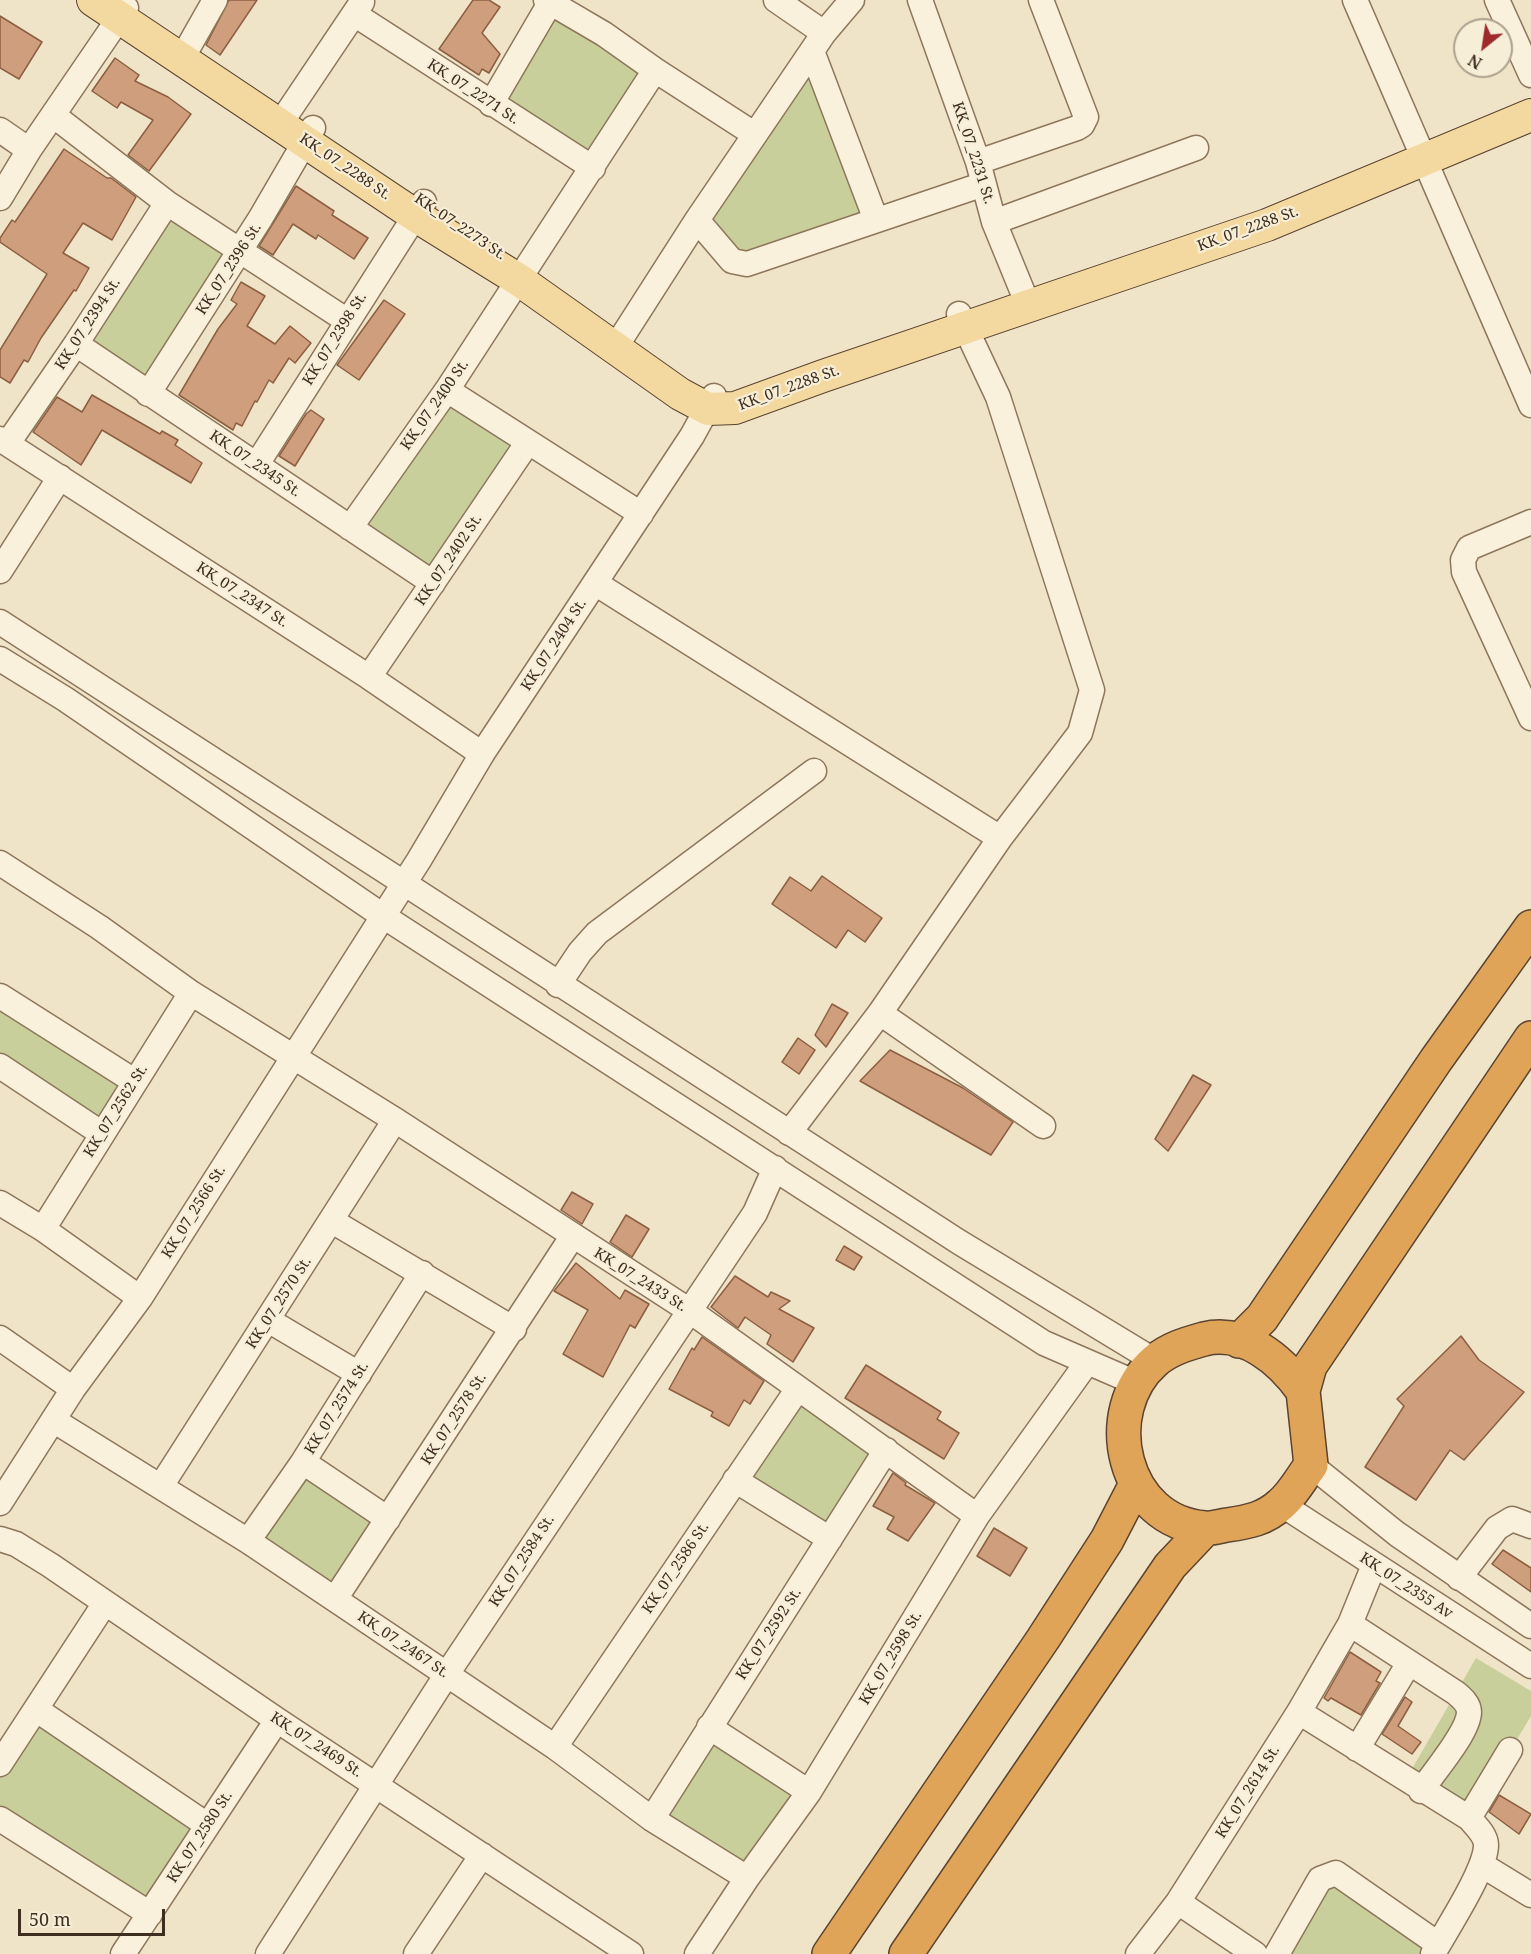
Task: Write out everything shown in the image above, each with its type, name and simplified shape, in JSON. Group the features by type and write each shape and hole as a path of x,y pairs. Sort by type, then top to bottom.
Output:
{"highway":[{"path":"1239,1341 1262,1318 1423,1079 1531,927"},
{"path":"1303,1390 1280,1362 1265,1351 1239,1341 1209,1338 1180,1345 1145,1372 1123,1416 1123,1451 1136,1484 1149,1500 1166,1514 1185,1523 1205,1528 1257,1521 1281,1504 1311,1465 1303,1390 1310,1366 1531,1038"},
{"path":"829,1954 1043,1639 1107,1540 1136,1484"},
{"path":"906,1954 1170,1566 1205,1528"}],"main road":[{"name":"KK_07_2273 St.","path":"93,0 121,9 184,54 522,275 618,342 689,385 711,403"},
{"name":"KK_07_2288 St.","path":"1422,153 1531,98"},
{"name":"KK_07_2288 St.","path":"711,403 817,365 962,321 1531,115"}],"street":[{"path":"184,54 215,0"},
{"path":"776,0 818,42 876,220"},
{"path":"618,342 754,134 818,42 852,0"},
{"name":"KK_07_2231 St.","path":"920,0 981,173 994,222 1026,298"},
{"path":"697,220 727,257 737,264 747,264 876,220 1082,125 1086,117 1041,0"},
{"path":"1355,0 1531,405"},
{"path":"1497,0 1531,75"},
{"path":"490,104 548,2 604,34 754,134"},
{"name":"KK_07_2271 St.","path":"359,7 490,104 593,168"},
{"name":"KK_07_2396 St.","path":"148,394 241,250 296,126 359,7"},
{"path":"0,198 121,9"},
{"name":"KK_07_2400 St.","path":"350,528 447,390 655,70"},
{"path":"53,115 166,203 346,320"},
{"path":"0,130 29,150"},
{"path":"994,222 1196,148"},
{"name":"KK_07_2394 St.","path":"4,441 76,344 166,203"},
{"name":"KK_07_2398 St.","path":"257,464 346,320 420,209"},
{"path":"789,1133 880,1013 1000,838 1080,732 1092,690 998,397 962,321"},
{"name":"KK_07_2345 St.","path":"76,344 433,583"},
{"path":"447,390 641,514"},
{"name":"KK_07_2404 St.","path":"383,916 482,754 641,514 711,403"},
{"name":"KK_07_2347 St.","path":"4,441 369,677 482,754"},
{"name":"KK_07_2402 St.","path":"369,677 528,442"},
{"path":"0,571 60,477"},
{"path":"1531,522 1469,548 1463,560 1464,572 1531,718"},
{"path":"595,583 1000,838"},
{"path":"0,622 558,985 959,1242 1145,1372"},
{"path":"0,659 65,699 383,916 1044,1343 1086,1364 1145,1372"},
{"path":"558,985 580,952 597,933 814,771"},
{"path":"2,868 99,927 191,993"},
{"name":"KK_07_2566 St.","path":"0,1503 73,1389 140,1298 383,916"},
{"name":"KK_07_2433 St.","path":"191,993 395,1120 572,1237 690,1311 796,1390 886,1450 977,1516"},
{"name":"KK_07_2562 St.","path":"43,1229 101,1133 191,993"},
{"path":"0,996 134,1081"},
{"path":"880,1013 1043,1126"},
{"path":"0,1066 101,1133"},
{"name":"KK_07_2570 St.","path":"161,1486 395,1120"},
{"name":"KK_07_2584 St.","path":"268,1954 447,1674 755,1213 775,1168"},
{"path":"0,1203 43,1229 140,1298"},
{"path":"332,1221 514,1329"},
{"name":"KK_07_2578 St.","path":"335,1599 514,1329 572,1237"},
{"name":"KK_07_2574 St.","path":"248,1541 303,1462 422,1273"},
{"path":"268,1320 359,1374"},
{"path":"0,1338 73,1389"},
{"name":"KK_07_2598 St.","path":"697,1954 747,1878 809,1792 977,1516 1086,1364"},
{"name":"KK_07_2586 St.","path":"555,1747 796,1390"},
{"name":"KK_07_2467 St.","path":"53,1420 248,1541 555,1747 652,1819 747,1878"},
{"name":"KK_07_2592 St.","path":"652,1819 886,1450"},
{"path":"303,1462 388,1519"},
{"path":"1311,1465 1397,1534 1531,1626"},
{"path":"735,1480 830,1539"},
{"name":"KK_07_2355 Av","path":"1281,1504 1531,1666"},
{"path":"1459,1578 1497,1528 1512,1519 1531,1526"},
{"name":"KK_07_2469 St.","path":"0,1539 16,1544 631,1954"},
{"name":"KK_07_2614 St.","path":"1138,1954 1178,1902 1299,1712 1350,1624 1374,1565"},
{"path":"0,1764 105,1603"},
{"path":"1350,1624 1465,1701 1469,1711 1466,1725 1421,1791"},
{"path":"1357,1749 1409,1663"},
{"path":"36,1710 207,1825"},
{"path":"1277,1954 1320,1880 1336,1873 1436,1949 1482,1865 1486,1843 1480,1830 1469,1818 1421,1791 1299,1712"},
{"name":"KK_07_2580 St.","path":"123,1954 277,1720"},
{"path":"709,1727 809,1792"},
{"path":"1469,1818 1510,1750"},
{"path":"0,1819 150,1914"},
{"path":"416,1954 482,1855"},
{"path":"1482,1865 1531,1895"},
{"path":"1178,1902 1256,1954"}],"green space":[{"path":"550,3 655,70 593,168 491,104"},
{"path":"812,51 876,220 737,264 697,220"},
{"path":"167,203 241,250 148,394 76,344"},
{"path":"447,390 528,442 433,583 350,528"},
{"path":"0,996 134,1081 101,1133 0,1066"},
{"path":"797,1390 886,1450 830,1539 735,1480"},
{"path":"303,1462 388,1519 335,1599 248,1541"},
{"path":"1476,1658 1531,1691 1531,1716 1472,1814 1409,1774"},
{"path":"37,1710 207,1825 150,1914 0,1819 0,1764"},
{"path":"709,1727 808,1793 748,1878 652,1819"},
{"path":"1336,1873 1433,1954 1277,1954"}],"building":[{"path":"229,0 257,0 220,55 206,45"},
{"path":"473,0 489,0 500,7 482,33 500,54 489,73 482,69 479,75 439,49"},
{"path":"0,16 42,42 19,79 0,68"},
{"path":"115,58 139,75 135,81 168,97 191,114 149,171 128,155 153,120 121,102 117,108 92,91"},
{"path":"64,149 107,178 111,178 136,197 112,240 83,223 63,253 89,268 76,291 74,290 41,338 28,362 24,360 10,383 0,377 0,350 47,274 0,242 0,238 12,220 15,222"},
{"path":"296,186 334,211 332,215 368,238 354,259 318,235 316,239 293,224 273,255 259,246"},
{"path":"241,282 265,296 247,326 275,344 290,326 311,343 295,363 289,358 273,383 269,380 242,426 236,423 233,430 179,395 218,329 237,304 231,300"},
{"path":"384,300 405,314 359,380 337,365"},
{"path":"92,395 160,434 162,431 178,440 175,445 202,463 191,483 102,430 81,465 33,432 57,397 82,412"},
{"path":"311,410 324,419 295,466 279,456 306,414"},
{"path":"822,876 882,918 865,942 848,930 836,948 772,904 790,877 811,891"},
{"path":"832,1004 848,1013 826,1047 815,1035"},
{"path":"798,1038 815,1050 799,1074 782,1062"},
{"path":"890,1050 963,1088 1013,1122 991,1155 860,1081"},
{"path":"1193,1075 1211,1085 1168,1151 1155,1139"},
{"path":"572,1192 593,1204 582,1224 561,1210"},
{"path":"626,1215 649,1229 632,1257 610,1242"},
{"path":"844,1246 862,1257 854,1270 836,1260"},
{"path":"576,1263 620,1299 625,1290 649,1304 635,1328 630,1325 603,1377 563,1354 588,1310 554,1291"},
{"path":"735,1276 768,1297 771,1292 790,1301 779,1309 814,1328 793,1362 767,1344 771,1335 745,1317 738,1328 711,1307"},
{"path":"1461,1336 1479,1360 1524,1392 1464,1460 1450,1450 1416,1500 1365,1467 1404,1406 1397,1399"},
{"path":"702,1337 764,1381 750,1404 744,1400 729,1426 711,1416 713,1412 669,1389 692,1348 694,1350"},
{"path":"866,1365 941,1412 937,1419 959,1433 944,1459 845,1398"},
{"path":"893,1473 906,1483 905,1485 935,1503 908,1541 887,1529 894,1517 873,1506"},
{"path":"994,1528 1027,1548 1010,1576 977,1556"},
{"path":"1503,1550 1531,1568 1531,1592 1492,1564"},
{"path":"1350,1652 1381,1672 1376,1681 1380,1683 1361,1715 1331,1698 1328,1701 1324,1698"},
{"path":"1405,1697 1412,1702 1398,1726 1421,1742 1412,1754 1382,1734"},
{"path":"1499,1795 1531,1814 1519,1834 1489,1812"}]}
